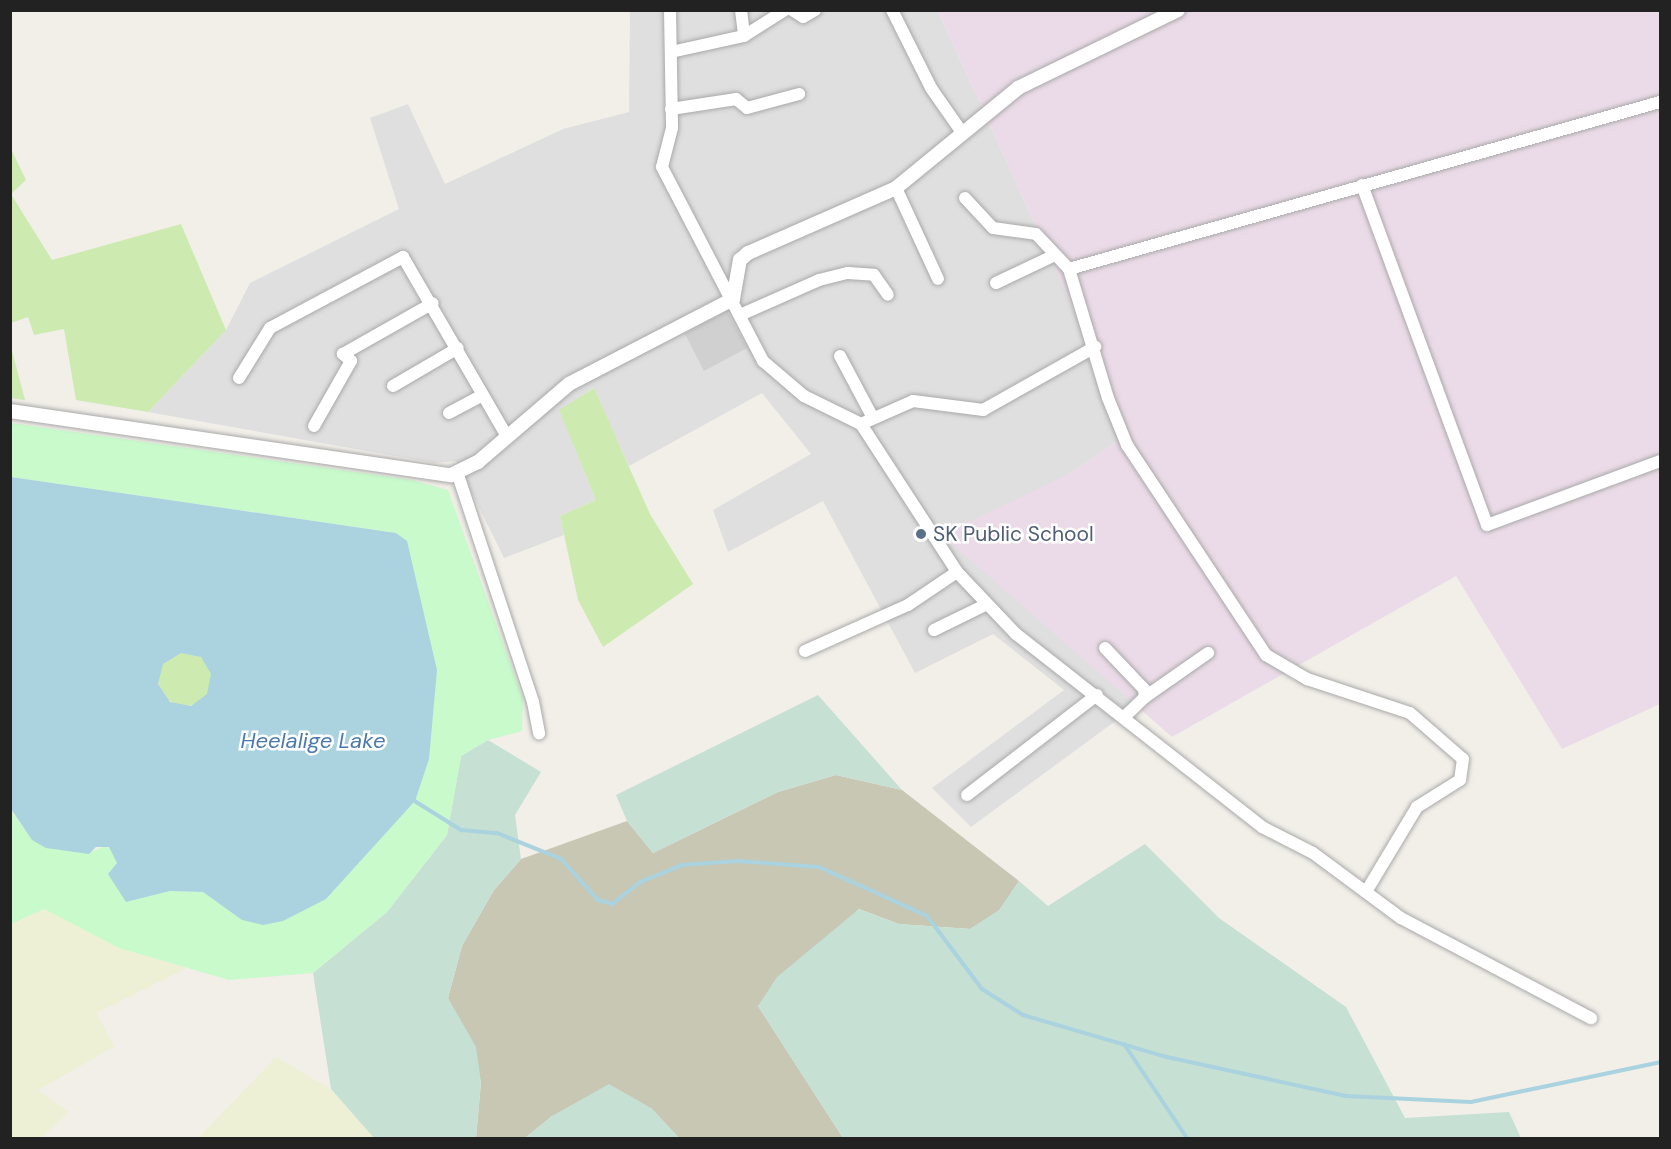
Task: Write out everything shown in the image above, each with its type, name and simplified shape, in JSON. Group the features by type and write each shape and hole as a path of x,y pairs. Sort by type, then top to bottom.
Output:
{"street":[{"path":"670,10 671,109 662,167 733,298 763,361 804,396 861,424 957,572 1016,634 1097,695 1262,827 1313,853 1401,918 1591,1018"},
{"path":"741,10 744,36"},
{"path":"671,52 744,36 785,10"},
{"path":"792,10 803,17 815,10"},
{"path":"892,10 931,87 961,131"},
{"path":"733,298 740,260 748,253 896,188 961,131 1018,88 1178,10"},
{"path":"671,109 736,99 747,108 799,94"},
{"path":"1069,269 1660,102"},
{"path":"1362,185 1487,525 1660,461"},
{"path":"896,188 938,279"},
{"path":"964,198 993,228 1036,234 1069,269 1095,347 1108,398 1127,445 1266,655 1307,679 1410,713 1463,759 1460,780 1417,807 1366,892"},
{"path":"996,283 1055,255"},
{"path":"239,378 270,328 397,259 409,260 506,435"},
{"path":"740,315 819,280 848,273 874,275 888,295"},
{"path":"10,411 184,433 425,474 457,472 477,462 506,435 569,384 733,298"},
{"path":"314,426 351,361 343,354 433,303"},
{"path":"861,424 913,401 983,410 1095,347"},
{"path":"393,386 458,348"},
{"path":"840,356 873,418"},
{"path":"449,413 483,395"},
{"path":"457,472 533,702 538,733"},
{"path":"805,651 908,605 957,572"},
{"path":"934,630 987,603"},
{"path":"1105,648 1144,688 1145,697"},
{"path":"1124,717 1145,697 1208,653"},
{"path":"967,795 1097,695"}],"shaded area":[{"path":"630,11 938,11 1130,433 1069,474 1136,706 971,827 932,788 1064,690 993,634 915,673 823,501 728,552 713,510 811,454 762,393 629,466 593,388 560,411 596,500 560,516 564,535 504,558 456,461 434,463 148,412 226,330 250,283 399,209 370,118 408,104 445,184 563,129 629,112"},
{"path":"938,11 1660,11 1660,704 1562,749 1456,576 1172,737 942,535 1069,474 1130,433"},
{"path":"727,311 747,348 704,371 685,334"},
{"path":"818,695 902,790 836,775 778,792 653,853 627,821 616,795"},
{"path":"488,740 541,772 515,815 521,859 494,890 462,946 448,998 476,1047 481,1082 476,1138 374,1138 331,1089 313,973 387,912 447,835 461,756"},
{"path":"836,775 902,790 1019,881 999,911 970,929 899,924 859,909 758,1006 843,1138 679,1138 651,1108 552,1116 525,1138 476,1138 481,1082 448,998 462,946 494,890 521,859 627,821 653,853 778,792"},
{"path":"1145,844 1219,918 1346,1007 1405,1118 1509,1112 1521,1138 843,1138 758,1006 777,977 859,909 899,924 970,929 999,910 1019,881 1048,906"},
{"path":"44,909 119,948 187,968 97,1013 114,1047 38,1090 69,1112 41,1138 11,1138 10,924"},
{"path":"276,1057 331,1089 374,1138 198,1138"},
{"path":"609,1084 651,1108 679,1138 525,1138 552,1116"}],"green space":[{"path":"11,149 26,180 11,194"},
{"path":"11,194 52,260 181,224 226,330 148,412 76,400 64,329 34,335 28,317 11,323"},
{"path":"11,347 25,400 11,398"},
{"path":"594,388 650,514 693,584 603,647 578,600 560,516 596,500 559,410"},
{"path":"11,423 412,480 448,490 523,699 522,731 488,740 461,756 447,835 387,912 313,973 229,980 119,948 44,909 11,924 10,809 32,840 54,849 89,853 105,846 113,850 117,863 112,871 126,902 170,891 203,892 242,920 326,899 415,801 397,533 11,477"},
{"path":"185,652 195,654 204,660 210,669 212,679 210,689 204,698 195,704 185,706 175,704 166,698 160,689 158,679 160,669 166,660 175,654"}],"water":[{"name":"Heelalige Lake","path":"11,477 396,533 407,541 437,670 429,759 415,801 326,899 283,921 263,925 242,920 203,892 170,891 126,902 108,874 117,863 109,847 96,847 89,854 46,848 32,840 11,809","holes":["181,653 201,657 211,674 207,694 191,706 170,702 158,684 163,664"]}],"waterway":[{"path":"413,800 461,830 497,833 561,859 598,900 612,904 640,882 682,865 738,861 819,867 927,916 982,989 1023,1015 1167,1057 1346,1096 1471,1102 1660,1062"},
{"path":"1124,1044 1187,1138"}],"place":[{"name":"SK Public School","path":"921,534"}]}
